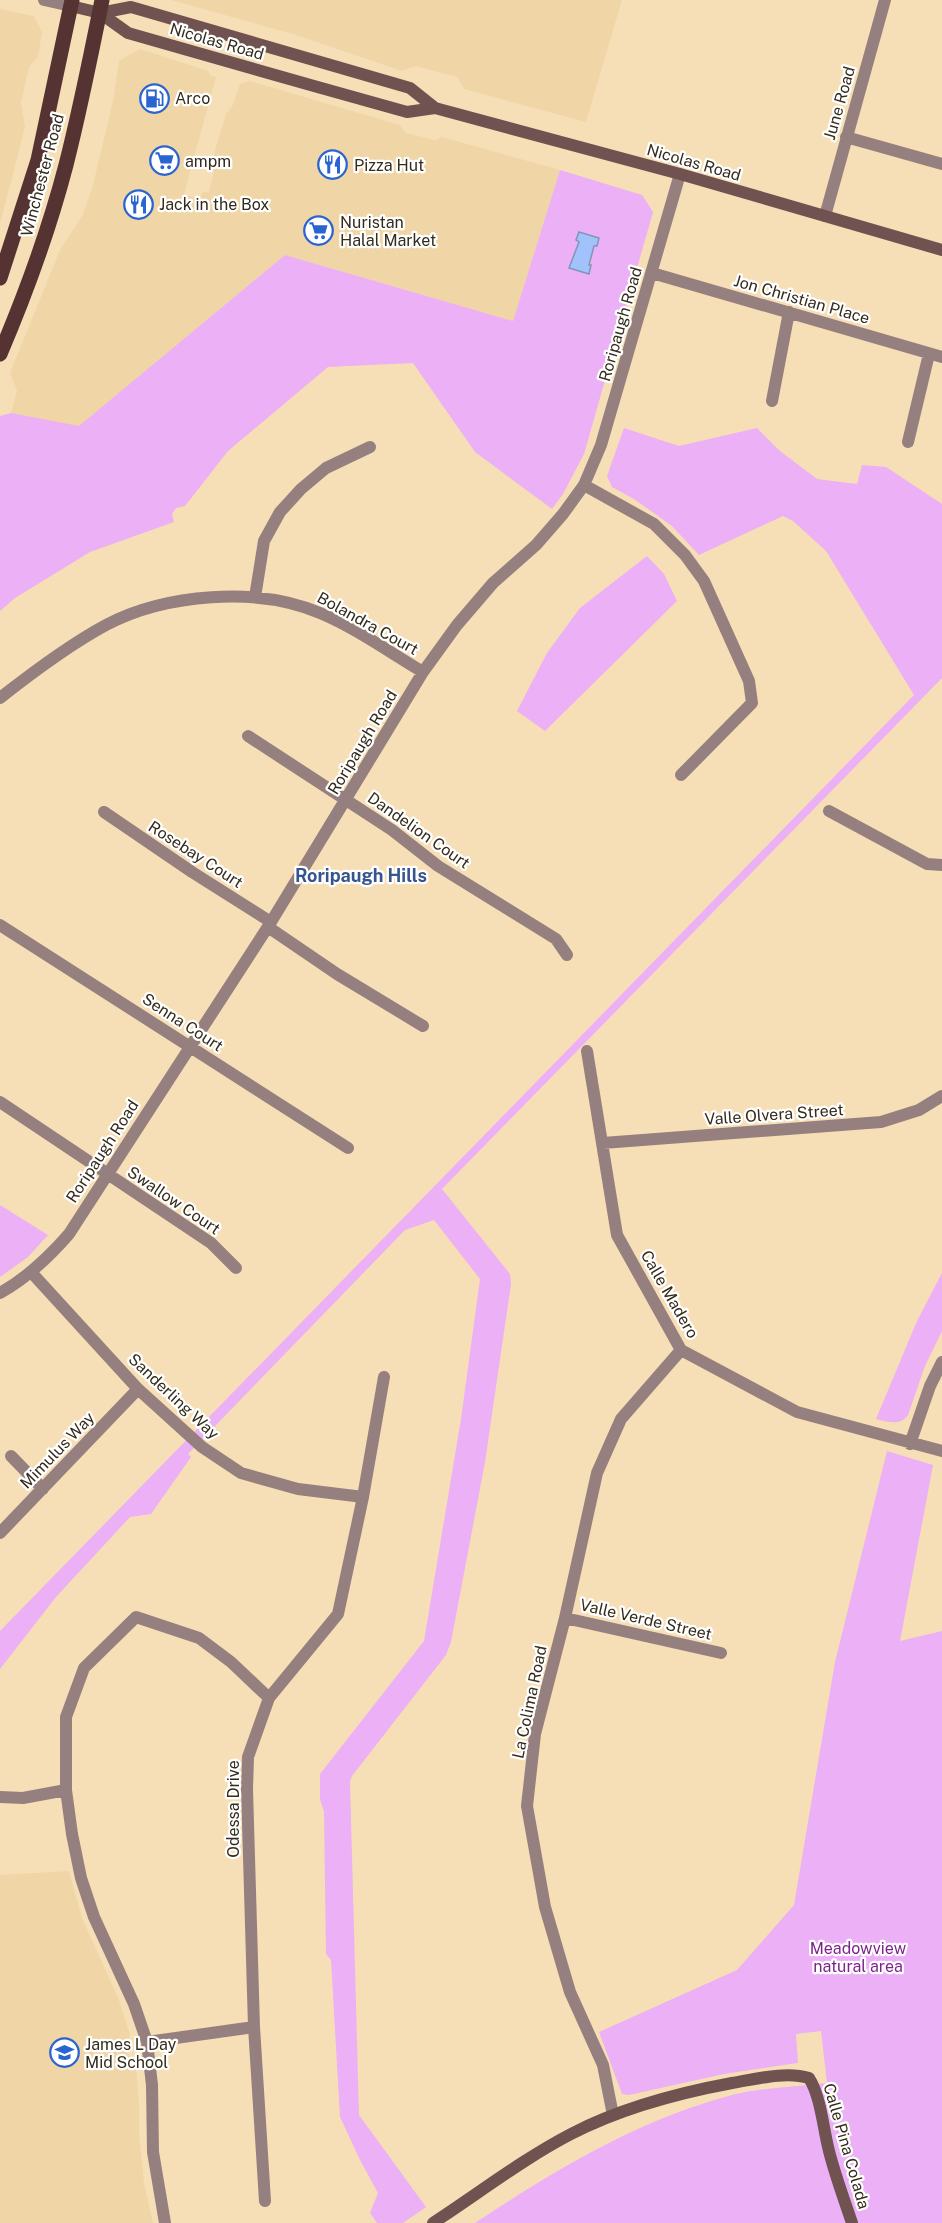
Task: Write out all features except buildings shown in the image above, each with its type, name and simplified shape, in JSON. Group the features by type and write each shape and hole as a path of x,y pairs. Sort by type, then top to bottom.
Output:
{"main road":[{"name":"Nicolas Road","path":"72,3 129,7 410,88 435,108"},
{"name":"Winchester Road","path":"0,278 38,160 72,3"},
{"name":"Nicolas Road","path":"101,6 128,33 139,37 407,112 435,108 680,174 942,250"},
{"name":"Winchester Road","path":"0,354 27,290 66,165 101,6"},
{"name":"Calle Pina Colada","path":"613,2115 692,2091 754,2079 799,2075 809,2078 816,2089 832,2165 852,2223"},
{"path":"434,2223 525,2160 572,2133 613,2115"}],"street":[{"name":"Nicolas Road","path":"44,0 72,3"},
{"name":"June Road","path":"825,216 885,0"},
{"path":"846,137 942,164"},
{"name":"Roripaugh Road","path":"0,1293 31,1272 69,1234 269,924 347,800 423,672 464,616 493,584 536,545 584,485 601,445 680,174"},
{"name":"Jon Christian Place","path":"652,273 942,357"},
{"path":"772,401 789,312"},
{"path":"908,442 929,354"},
{"path":"255,597 264,541 280,512 301,489 326,468 370,447"},
{"path":"584,485 654,524 685,555 704,580 749,681 752,703 681,775"},
{"name":"Bolandra Court","path":"0,698 34,671 106,625 141,610 177,602 222,597 255,597 289,602 320,613 423,672"},
{"name":"Dandelion Court","path":"248,736 392,830 438,866 556,939 567,955"},
{"path":"829,811 927,864 942,866"},
{"name":"Rosebay Court","path":"104,812 269,924 337,974 423,1026"},
{"name":"Senna Court","path":"0,925 348,1148"},
{"name":"Calle Madero","path":"587,1051 617,1234 681,1350 797,1412 942,1451"},
{"name":"Valle Olvera Street","path":"603,1143 881,1122 919,1110 942,1096"},
{"name":"Swallow Court","path":"0,1102 210,1243 236,1268"},
{"name":"Sanderling Way","path":"31,1272 138,1389 194,1440 241,1473 298,1489 363,1497"},
{"name":"La Colima Road","path":"613,2115 603,2066 570,1992 545,1907 527,1806 536,1734 565,1618 597,1473 621,1419 681,1350"},
{"path":"910,1444 930,1386 942,1362"},
{"name":"Odessa Drive","path":"265,2201 254,2027 248,1757 269,1698 338,1614 363,1497 384,1377"},
{"name":"Mimulus Way","path":"0,1533 138,1389"},
{"path":"11,1456 43,1489"},
{"path":"165,2223 153,2152 152,2085 147,2042 134,2004 94,1917 84,1888 72,1834 66,1790 66,1717 84,1668 136,1617 199,1638 231,1662 269,1698"},
{"name":"Valle Verde Street","path":"565,1618 721,1653"},
{"path":"0,1797 23,1798 66,1790"},
{"path":"147,2042 254,2027"}],"shaded area":[{"path":"171,0 622,0 586,122 464,89 457,77 416,66 402,71 296,35"},
{"path":"0,9 34,16 42,32 38,57 29,67 21,103 25,127 0,224"},
{"path":"140,49 208,71 211,76 216,77 184,194 200,199 202,193 209,191 214,172 210,167 226,114 232,107 240,84 250,81 400,125 405,133 435,140 442,137 560,170 513,321 285,255 79,427 11,413 17,391 10,373 60,250 82,216 92,189 113,101 119,61"},
{"name":"James L Day Mid School","path":"69,1871 82,1918 119,2000 130,2035 127,2042 130,2063 136,2066 144,2183 153,2223 0,2223 0,1875"}],"green space":[{"path":"560,170 642,195 653,212 584,454 563,494 552,509 475,452 413,363 328,367 228,451 185,506 176,508 172,514 174,522 90,552 15,598 0,611 0,416 11,413 79,426 285,255 513,321"},
{"path":"624,428 679,446 757,428 780,451 817,479 857,484 862,465 886,467 942,504 942,678 442,1189 510,1274 511,1284 485,1462 451,1642 446,1655 352,1776 350,1782 359,2115 426,2207 403,2223 377,2223 370,2213 378,2193 340,2117 331,1960 326,1954 324,1812 320,1799 320,1774 424,1641 461,1419 480,1279 434,1220 405,1230 188,1454 191,1457 151,1514 130,1517 56,1597 0,1669 0,1631 914,695 826,551 793,521 783,516 699,555 672,526 634,499 612,487 607,476"},
{"path":"647,556 664,574 677,601 545,731 517,711 547,653 580,608"},
{"path":"0,1205 48,1235 28,1257 0,1277"},
{"path":"942,1273 942,1331 925,1366 908,1415 898,1422 876,1419 917,1321"},
{"name":"Meadowview natural area","path":"887,1451 933,1465 900,1641 942,1631 942,2223 475,2223 568,2165 666,2117 736,2094 770,2088 827,2083 821,2031 796,2034 798,2063 724,2074 629,2095 622,2094 599,2032 737,1970 794,1905 835,1662"}],"water":[{"path":"579,232 599,238 597,246 594,246 589,274 569,268 579,242 576,240"}],"place":[{"name":"Arco","path":"154,98"},
{"name":"ampm","path":"164,161"},
{"name":"Pizza Hut","path":"333,165"},
{"name":"Jack in the Box","path":"138,204"},
{"name":"Nuristan Halal Market","path":"319,231"},
{"name":"James L Day Mid School","path":"64,2053"}],"district":[{"name":"Roripaugh Hills","path":"361,876"}]}
